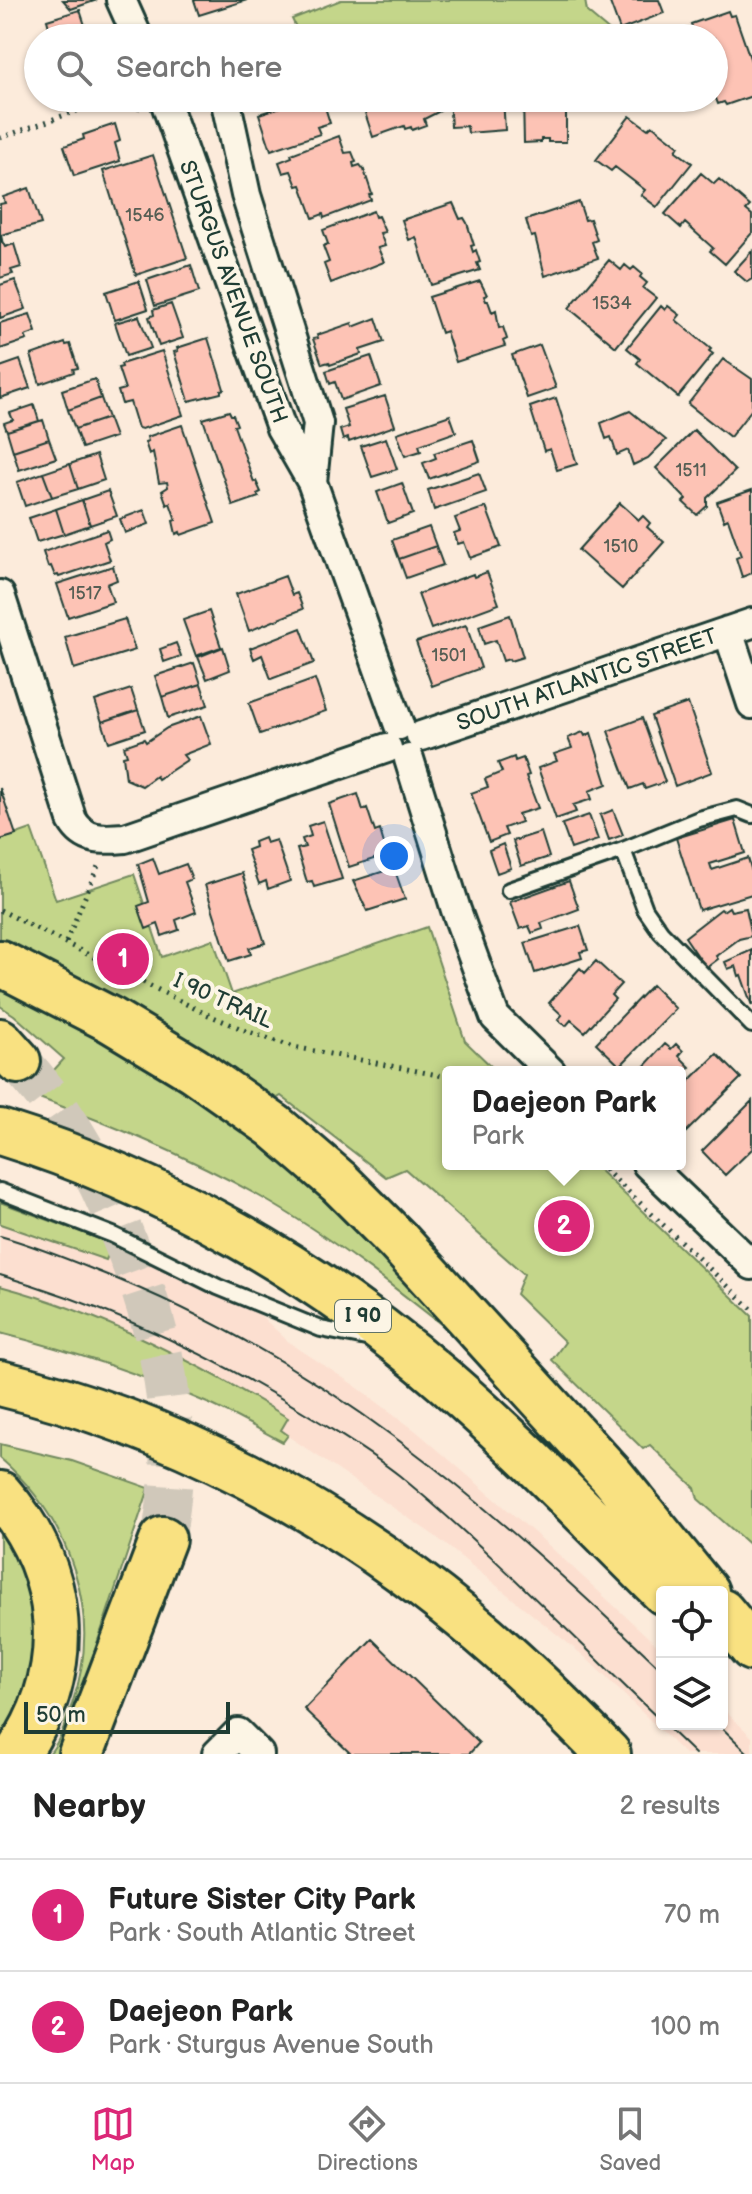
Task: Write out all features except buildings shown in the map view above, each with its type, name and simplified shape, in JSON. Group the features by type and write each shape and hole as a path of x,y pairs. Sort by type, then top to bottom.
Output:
{"highway":[{"path":"0,963 111,1020 194,1070 274,1126 339,1182 408,1252 612,1476 701,1586"},
{"name":"I 90","path":"0,1132 90,1164 199,1214 303,1274 400,1344 490,1423 658,1586"},
{"path":"0,1383 127,1423 184,1447 282,1495 355,1539 467,1620 519,1666 608,1754"},
{"path":"0,1494 23,1523 45,1564 53,1592 56,1620 54,1661 44,1703 35,1726 17,1754"},
{"path":"81,1754 163,1539"},
{"path":"728,1619 752,1648"},
{"path":"728,1654 752,1678"}],"street":[{"path":"121,0 132,24"},
{"name":"STURGUS AVENUE SOUTH","path":"169,112 281,428 312,482 404,742 456,910 495,1017 545,1066"},
{"name":"STURGUS AVENUE SOUTH","path":"228,112 246,195 318,423 312,482"},
{"path":"0,595 72,820 78,830 92,838 102,852"},
{"path":"740,627 752,704"},
{"name":"SOUTH ATLANTIC STREET","path":"102,852 125,838 740,627"},
{"path":"653,1170 752,1265"},
{"path":"217,1754 238,1733 259,1754"}],"lane":[{"path":"509,890 623,850 699,819 737,809 752,815"},
{"path":"623,850 645,909 661,932 752,1025"},
{"path":"0,1191 113,1235 218,1287 321,1329 400,1344"}],"path":[{"path":"0,138 73,112"},
{"path":"66,942 102,852"},
{"name":"I 90 TRAIL","path":"0,910 249,1032 294,1047 442,1076"},
{"path":"605,1170 752,1309"}],"shaded area":[{"path":"0,1181 110,1224 222,1280 290,1343 416,1431 545,1542 656,1644 656,1726 585,1657 435,1536 288,1436 283,1442 213,1405 125,1371 52,1346 0,1333"},
{"path":"728,1714 752,1737 752,1754 685,1754 660,1730 728,1730"}],"green space":[{"path":"341,0 585,0 587,12 601,24 294,24 292,19"},
{"path":"31,829 56,900 134,874 162,957 213,939 232,994 427,927 465,1041 491,1066 442,1066 442,1170 599,1170 752,1316 752,1547 698,1499 695,1488 650,1445 643,1449 552,1360 565,1342 516,1294 524,1274 405,1169 386,1177 281,1096 268,1104 0,948 0,840"},
{"path":"0,981 134,1048 358,1217 471,1348 342,1249 259,1196 147,1141 31,1095 64,1059 0,1006"},
{"path":"0,1202 113,1244 106,1260 0,1224"},
{"path":"0,1286 75,1310 184,1359 288,1418 281,1430 288,1435 283,1442 221,1409 160,1384 81,1356 0,1333"},
{"path":"0,1444 72,1461 149,1488 60,1754 49,1754 57,1743 72,1704 81,1670 84,1636 82,1603 62,1539 25,1482 0,1458"},
{"path":"0,1516 38,1606 29,1701 0,1747"}],"tunnel":[{"path":"18,1061 66,1122 91,1166 123,1237 150,1311 166,1385 170,1423 169,1499 163,1539"}],"tram line":[{"path":"0,1236 73,1261 179,1307 257,1347 330,1392 400,1441 467,1494 533,1550 656,1664"},
{"path":"0,1275 84,1303 165,1337 244,1377 371,1455 468,1535 656,1716"},
{"path":"670,1730 695,1754"},
{"path":"724,1730 749,1754"}],"place":[{"name":"Future Sister City Park","path":"123,959"},
{"name":"Daejeon Park","path":"564,1226"}]}
